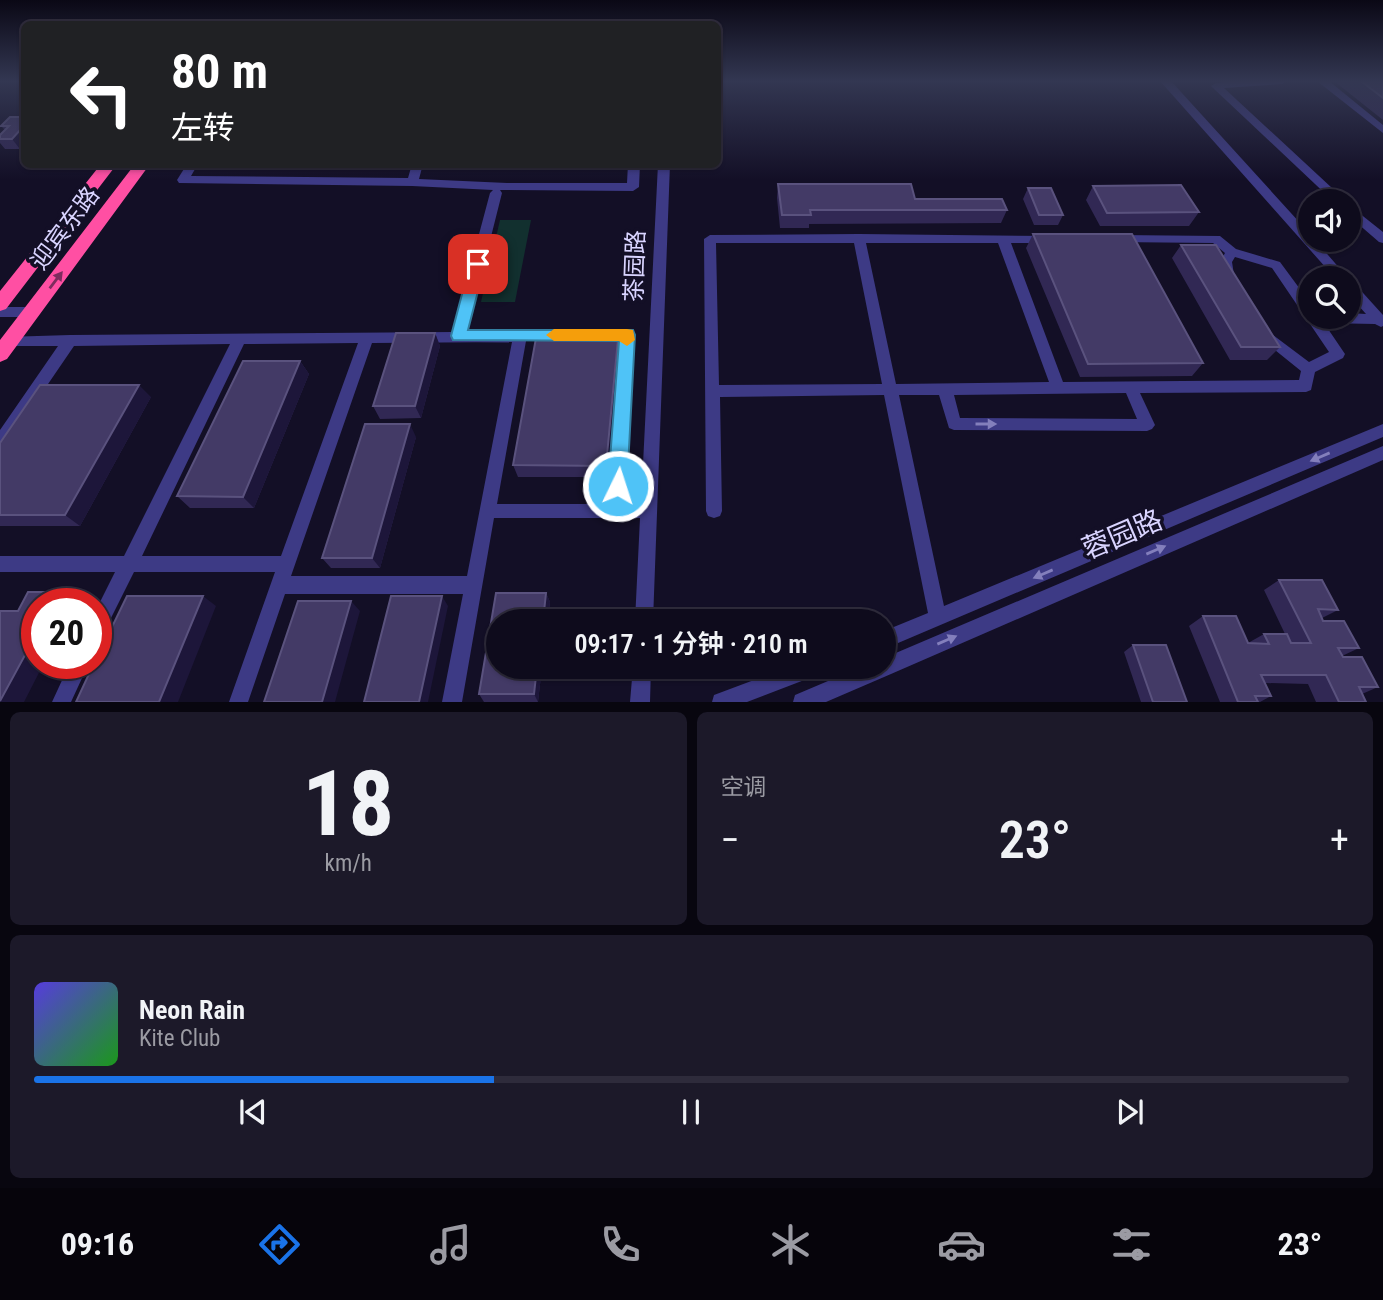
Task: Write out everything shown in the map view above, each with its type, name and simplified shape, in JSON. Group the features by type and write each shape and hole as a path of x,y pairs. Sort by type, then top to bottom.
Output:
{"highway":[{"name":"迎宾东路","path":"0,304 107,168"},
{"name":"迎宾东路","path":"5,347 140,168"}],"street":[{"path":"1194,114 1331,266"},
{"path":"1246,114 1327,189"},
{"path":"1363,114 1383,130"},
{"path":"190,168 183,180 412,182 507,187 633,187 634,168"},
{"path":"412,182 417,168"},
{"name":"茶园路","path":"645,609 664,168"},
{"path":"459,336 496,192"},
{"path":"1361,220 1383,239"},
{"path":"859,238 938,619"},
{"path":"714,511 710,239 1056,239"},
{"path":"1003,239 1058,388"},
{"path":"1109,239 1216,239 1231,252 1276,265 1298,296"},
{"path":"1231,252 1226,262 1228,279 1234,294"},
{"path":"1361,301 1381,321"},
{"path":"0,312 32,312"},
{"path":"1361,320 1381,321"},
{"path":"1253,322 1281,349 1308,369"},
{"path":"1308,369 1338,354 1321,329"},
{"path":"452,702 520,335"},
{"path":"5,347 70,340 627,335 616,511"},
{"path":"238,702 367,338"},
{"path":"112,598 240,339"},
{"path":"0,442 70,340"},
{"path":"712,391 1306,386 1308,369"},
{"path":"945,389 954,424 1147,425 1130,387"},
{"name":"蓉园路","path":"896,635 1383,430"},
{"name":"蓉园路","path":"896,661 1383,453"},
{"path":"488,512 649,512"},
{"path":"0,564 287,564"},
{"path":"279,585 474,585"},
{"path":"61,702 72,679"},
{"path":"640,702 641,679"},
{"path":"721,702 781,679"},
{"name":"蓉园路","path":"802,702 855,679"}],"green space":[{"path":"500,220 531,220 515,302 481,302"}],"building":[{"path":"10,117 21,117 21,129 12,139 0,139 0,135 9,126 1,126"},
{"path":"778,184 911,184 915,199 1002,199 1007,210 810,210 811,215 782,215"},
{"path":"1181,185 1199,212 1107,213 1093,186"},
{"path":"1028,188 1051,188 1063,215 1039,215"},
{"path":"1033,234 1132,234 1203,363 1088,364"},
{"path":"1181,245 1216,245 1280,347 1241,347"},
{"path":"396,333 435,333 415,406 373,406"},
{"path":"536,338 618,339 606,466 513,465"},
{"path":"243,361 300,361 243,497 177,496"},
{"path":"40,385 139,385 65,515 0,515 0,443"},
{"path":"365,424 410,424 372,558 322,558"},
{"path":"1279,580 1322,580 1338,610 1318,609 1323,621 1344,621 1359,648 1338,648 1343,657 1362,657 1378,687 1359,687 1366,702 1339,702 1326,675 1261,675 1271,696 1255,696 1258,702 1238,702 1203,616 1236,616 1248,643 1269,644 1264,634 1287,634 1291,643 1311,643"},
{"path":"496,593 546,593 544,609 493,609"},
{"path":"127,596 203,596 159,702 76,702 87,679 112,679 112,627"},
{"path":"391,596 442,596 419,702 364,702"},
{"path":"298,601 351,601 322,702 264,702"},
{"path":"21,605 21,662 0,701 0,611 18,611"},
{"path":"1133,645 1166,645 1187,702 1153,702"},
{"path":"486,652 486,679 536,679 534,694 479,694"}],"slow traffic":[{"path":"554,335 627,335 627,340"}],"route":[{"path":"478,264 459,336 627,335 618,486"}]}
